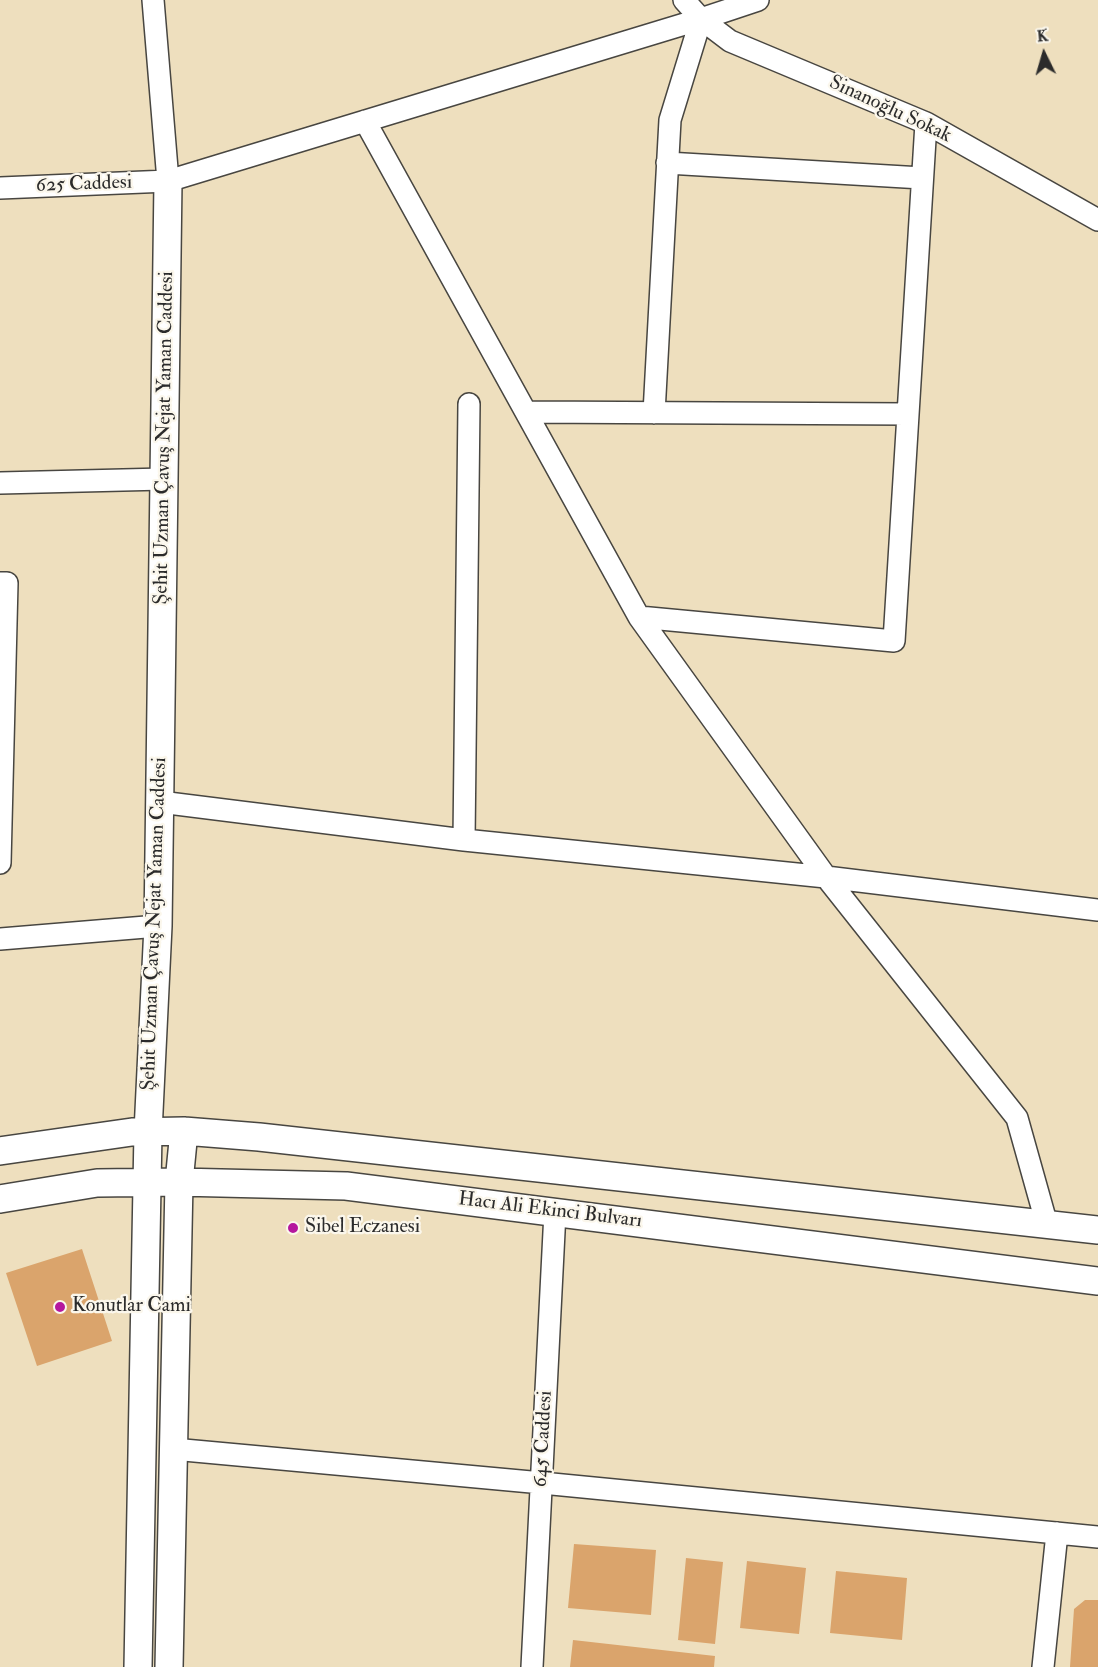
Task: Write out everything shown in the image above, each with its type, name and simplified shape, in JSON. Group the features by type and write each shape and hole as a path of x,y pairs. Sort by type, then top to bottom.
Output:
{"street":[{"path":"153,0 168,181"},
{"name":"Sinanoğlu Sokak","path":"684,0 701,19 730,41 926,123 1098,220"},
{"name":"625 Caddesi","path":"0,188 168,181 758,0"},
{"path":"654,413 669,120 701,19"},
{"path":"365,121 639,617 826,878 1017,1118 1047,1225"},
{"path":"639,617 894,641 926,123"},
{"path":"667,163 922,178"},
{"name":"Şehit Uzman Çavuş Nejat Yaman Caddesi","path":"138,1667 148,1132 158,926 168,181"},
{"path":"464,840 469,404"},
{"path":"526,412 908,414"},
{"path":"0,483 164,479"},
{"path":"0,583 7,583 0,863"},
{"path":"160,802 464,840 826,878 1098,910"},
{"path":"0,939 158,926"},
{"path":"169,1667 179,1182 184,1131"},
{"name":"Hacı Ali Ekinci Bulvarı","path":"0,1151 132,1132 184,1131 259,1137 1098,1230"},
{"name":"Hacı Ali Ekinci Bulvarı","path":"0,1199 97,1183 346,1185 1098,1281"},
{"name":"645 Caddesi","path":"532,1667 555,1212"},
{"path":"173,1449 1098,1537"},
{"path":"1043,1667 1057,1533"}],"building":[{"name":"Konutlar Cami","path":"82,1249 112,1341 37,1366 6,1273"},
{"path":"574,1544 656,1550 651,1615 568,1608"},
{"path":"686,1558 723,1562 715,1644 678,1640"},
{"path":"747,1561 806,1568 799,1634 740,1628"},
{"path":"836,1571 907,1578 902,1640 830,1633"},
{"path":"1085,1600 1098,1600 1098,1667 1070,1667 1074,1609"},
{"path":"573,1640 715,1656 714,1667 570,1667"}],"place":[{"name":"Sibel Eczanesi","path":"293,1228"},
{"name":"Konutlar Cami","path":"60,1307"}]}
